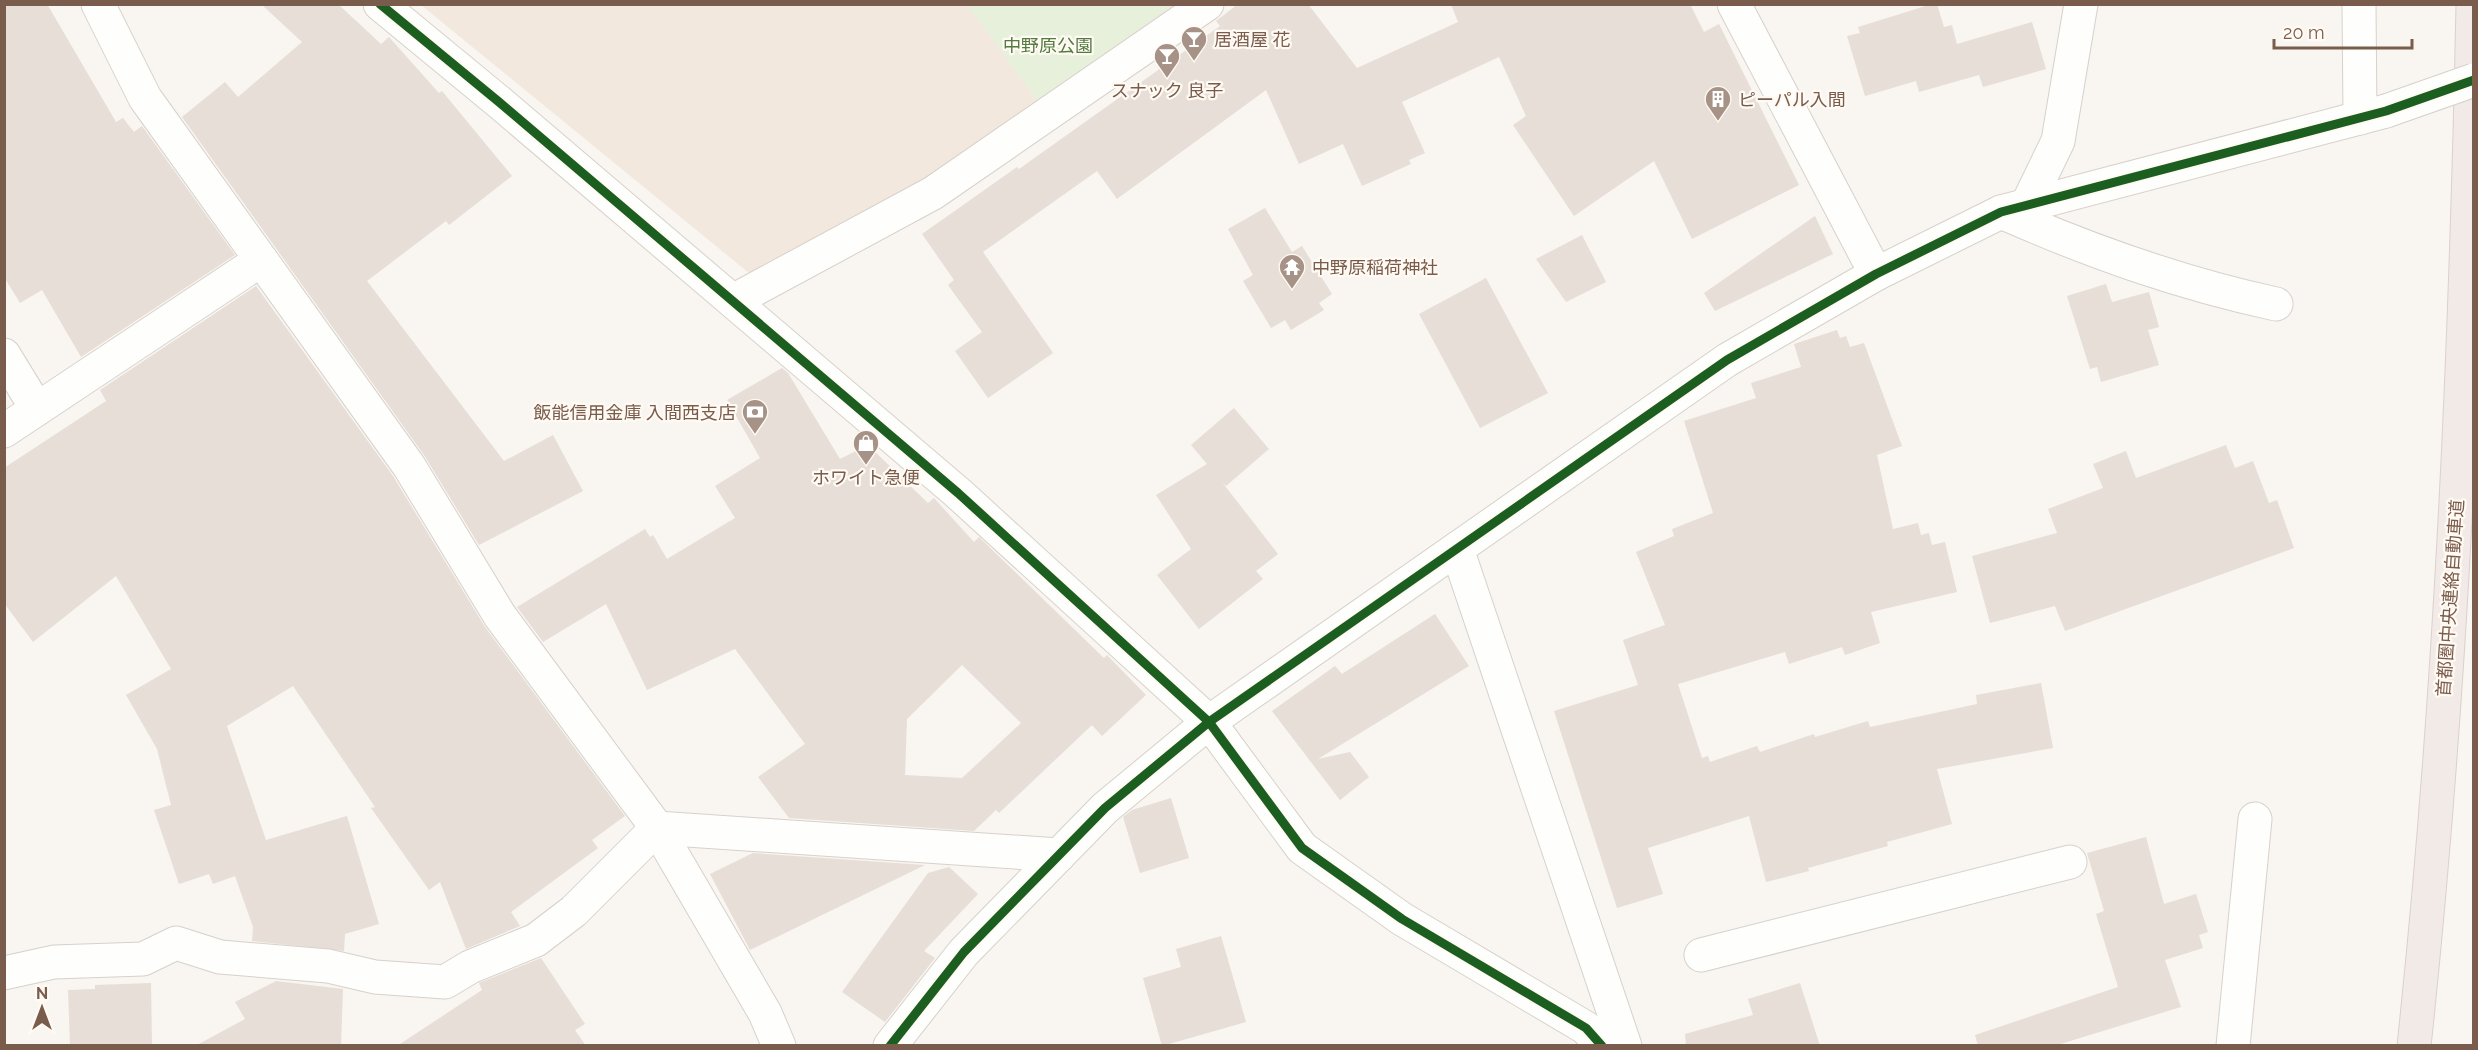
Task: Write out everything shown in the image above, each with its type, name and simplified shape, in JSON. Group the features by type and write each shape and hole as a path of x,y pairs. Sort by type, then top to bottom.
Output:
{"highway":[{"name":"首都圏中央連絡自動車道","path":"2414,1046 2433,868 2458,478 2473,4"}],"street":[{"path":"98,4 145,98 409,466 500,616 657,828 765,1013 779,1046"},
{"path":"380,4 958,493 1209,722 1302,848 1401,919 1586,1028 1602,1046"},
{"path":"733,301 933,193 1207,4"},
{"path":"1734,4 1876,274"},
{"path":"2014,208 2058,141 2082,4"},
{"path":"2359,4 2373,115"},
{"path":"890,1046 964,952 1105,808 1209,722 1727,360 1876,274 2014,208 2373,115 2474,80"},
{"path":"2014,208 2133,266 2211,290 2276,304"},
{"path":"4,431 261,260"},
{"path":"4,355 37,409"},
{"path":"1457,549 1625,1046"},
{"path":"2233,1046 2255,819"},
{"path":"4,973 54,962 143,959 176,943 220,957 328,966 375,977 445,982 470,967 536,940 574,911 657,828 1059,855"},
{"path":"1701,955 2070,862"}],"shaded area":[{"path":"421,5 1186,5 917,190 749,273"}],"green space":[{"name":"中野原公園","path":"967,5 1172,5 1038,102"}],"building":[{"path":"4,4 47,4 116,122 123,118 134,132 142,126 235,255 81,357 42,290 20,303 4,277"},
{"path":"261,4 338,4 381,44 389,37 439,93 442,91 512,176 449,225 446,221 367,281 504,461 553,435 583,491 479,545 424,455 182,117 225,82 238,97 302,42"},
{"path":"1238,4 1308,4 1357,68 1458,22 1451,4 1690,4 1704,32 1719,24 1799,185 1692,239 1654,161 1574,216 1513,125 1526,116 1499,57 1402,102 1425,153 1409,160 1411,164 1362,186 1343,144 1299,164 1266,90 1117,199 1097,171 983,252 1053,353 988,398 955,351 982,332 948,285 954,280 922,234 1017,167 1019,169 1220,26 1216,21"},
{"path":"1937,4 1944,27 1952,25 1957,44 2032,22 2046,69 1983,87 1979,75 1919,92 1916,81 1865,96 1847,36 1860,33 1858,27"},
{"path":"1265,208 1292,252 1302,246 1332,294 1319,303 1324,310 1291,330 1285,320 1271,328 1243,281 1253,275 1228,229"},
{"path":"1815,216 1833,254 1715,311 1704,293"},
{"path":"1582,235 1606,282 1566,302 1536,259"},
{"path":"1486,278 1548,393 1480,428 1419,314"},
{"path":"2106,284 2112,302 2149,292 2159,327 2148,330 2159,365 2101,382 2097,367 2090,369 2067,296"},
{"path":"256,286 393,476 485,627 625,816 592,840 598,848 511,912 520,926 466,949 440,882 429,890 371,808 375,807 293,686 227,726 266,840 347,816 379,924 345,934 344,951 252,941 253,927 235,876 213,884 209,874 179,884 154,810 171,805 157,749 126,695 171,669 116,576 33,642 4,603 4,468 106,401 100,390"},
{"path":"1837,330 1840,338 1846,336 1850,347 1864,343 1902,446 1877,455 1893,529 1918,523 1921,535 1929,533 1932,545 1945,542 1957,592 1871,612 1880,643 1845,655 1842,647 1789,664 1785,652 1678,684 1702,758 1708,756 1710,762 1757,746 1760,752 1814,734 1815,737 1868,721 1870,727 1977,704 1976,695 2041,683 2053,748 1937,769 1952,824 1887,842 1888,846 1808,868 1809,871 1766,882 1749,816 1648,848 1663,894 1617,908 1554,711 1638,685 1623,640 1665,625 1636,552 1674,536 1672,529 1713,513 1684,421 1756,398 1751,383 1801,367 1794,344"},
{"path":"782,368 788,373 840,459 868,445 928,503 934,498 974,542 979,537 1104,658 1107,655 1146,695 1102,736 1092,725 999,813 996,810 974,831 789,818 758,777 805,744 735,649 647,690 606,604 543,642 517,607 645,529 650,537 653,535 667,559 735,518 715,486 760,458 727,400","holes":["962,665 1021,723 962,778 905,775 907,719"]},
{"path":"1234,408 1269,449 1226,486 1222,482 1278,554 1256,571 1263,579 1199,629 1157,575 1191,549 1156,495 1207,464 1191,445"},
{"path":"2226,445 2235,468 2253,461 2269,503 2277,500 2294,548 2065,631 2055,606 1990,623 1972,556 2057,533 2048,509 2103,488 2093,464 2126,451 2136,478"},
{"path":"1435,614 1469,666 1318,759 1350,752 1369,777 1340,800 1272,711 1335,666 1342,674"},
{"path":"1171,798 1189,858 1140,873 1123,817 1132,810"},
{"path":"2146,837 2164,904 2196,894 2208,932 2199,935 2203,948 2165,960 2181,1007 2054,1046 1978,1046 1975,1035 2118,987 2096,914 2104,911 2087,853"},
{"path":"753,853 925,865 750,950 710,874"},
{"path":"949,867 978,894 924,951 935,958 885,1022 842,992 928,873"},
{"path":"1221,936 1246,1022 1162,1046 1143,978 1181,967 1176,949"},
{"path":"541,958 585,1024 575,1030 586,1046 397,1046 482,990 479,983"},
{"path":"276,981 343,989 341,1046 195,1046 245,1019 235,1002"},
{"path":"151,983 152,1046 70,1046 68,990 95,989 95,985"},
{"path":"1800,983 1820,1046 1686,1046 1685,1034 1753,1015 1748,999"}],"cycle path":[{"path":"380,4 499,102 958,493 1209,722 1302,848 1402,919 1586,1028 1602,1046"},
{"path":"890,1046 964,952 1105,808 1209,722 1727,360 1876,274 2001,212 2386,111 2474,80"}],"place":[{"name":"居酒屋 花","path":"1194,62"},
{"name":"スナック 良子","path":"1167,79"},
{"name":"ピーパル入間","path":"1718,122"},
{"name":"中野原稲荷神社","path":"1292,290"},
{"name":"飯能信用金庫 入間西支店","path":"755,435"},
{"name":"ホワイト急便","path":"866,466"}]}
